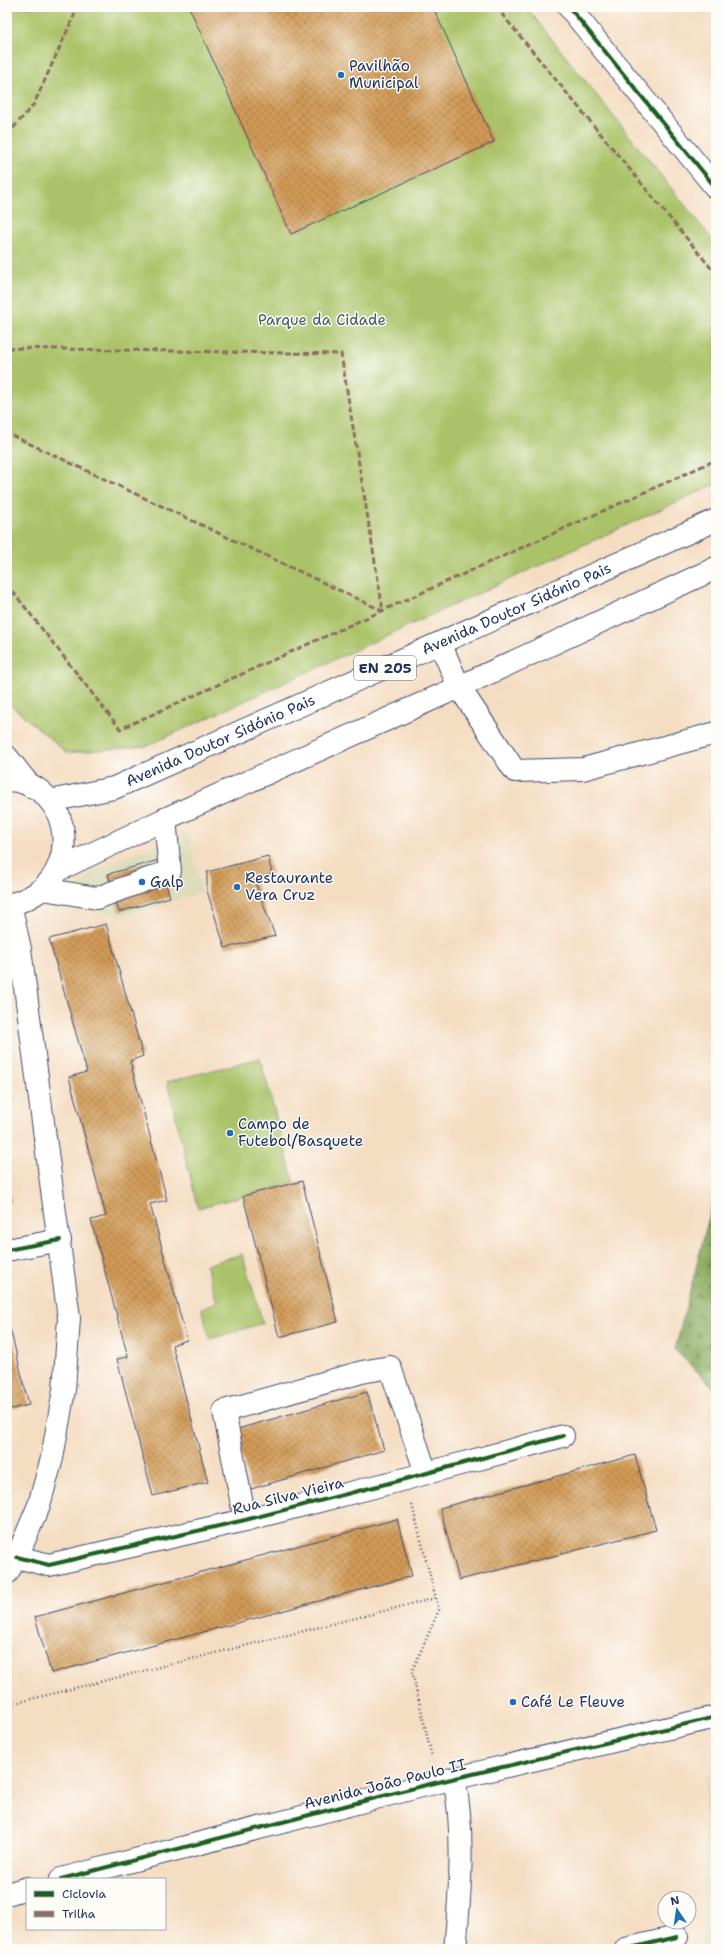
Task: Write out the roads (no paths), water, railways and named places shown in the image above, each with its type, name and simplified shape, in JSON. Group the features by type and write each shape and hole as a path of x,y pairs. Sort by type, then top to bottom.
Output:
{"main road":[{"path":"569,7 716,188"},
{"name":"Avenida Doutor Sidónio Pais","path":"50,801 114,788 716,520"},
{"path":"58,870 165,819 716,568"},
{"path":"440,643 459,686 515,771 582,769 716,733"},
{"path":"7,757 30,786 50,801 59,816 65,834 64,852 58,870 43,889 28,899 9,904 20,949 60,1240 69,1318 64,1390 52,1458 39,1504 12,1565"},
{"path":"7,780 30,786"},
{"path":"43,889 97,898 170,871 165,819"},
{"path":"7,1250 60,1240"},
{"path":"245,1520 224,1411 362,1372 390,1367 426,1472"},
{"name":"Rua Silva Vieira","path":"12,1565 50,1565 245,1520 406,1479 426,1472 563,1436"},
{"name":"Avenida João Paulo II","path":"65,1878 454,1779 716,1717"},
{"path":"454,1779 459,1801 460,1899 455,1949"},
{"path":"7,1894 26,1888"},
{"path":"626,1949 677,1937"}],"place":[{"name":"Pavilhão Municipal","path":"341,75"},
{"name":"Galp","path":"142,882"},
{"name":"Restaurante Vera Cruz","path":"237,887"},
{"name":"Campo de Futebol/Basquete","path":"230,1133"},
{"name":"Café Le Fleuve","path":"513,1702"}],"park label":[{"name":"Parque da Cidade","path":"322,320"}]}
